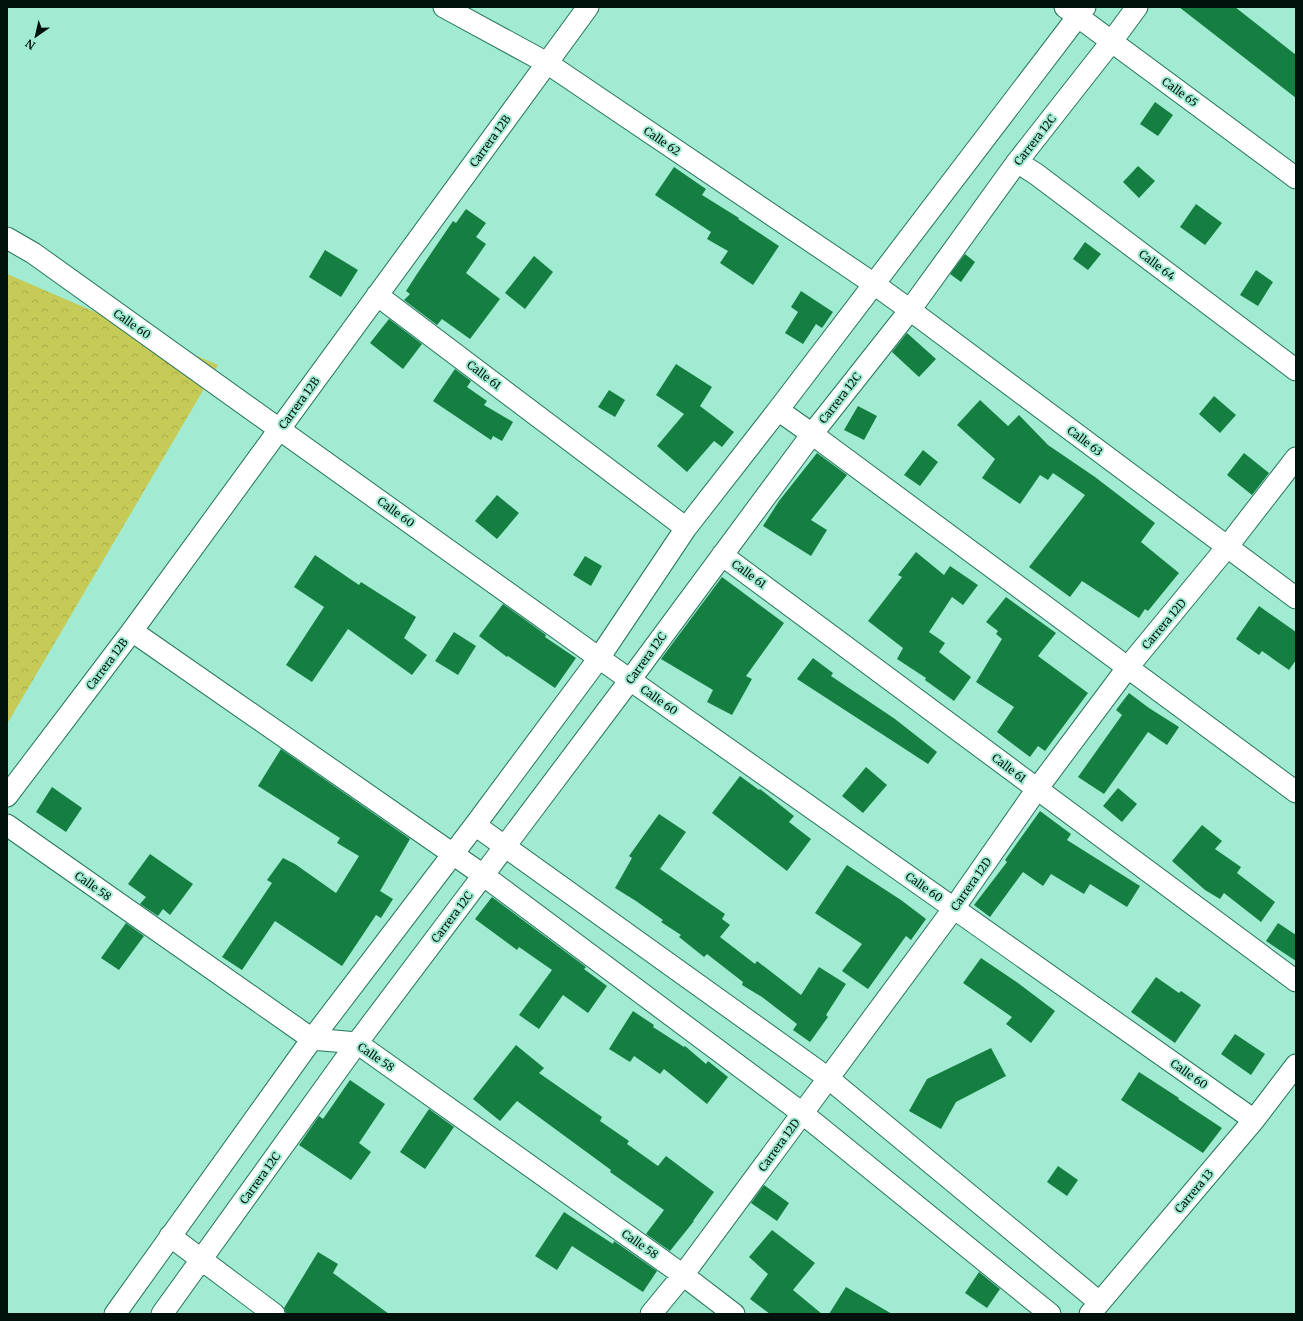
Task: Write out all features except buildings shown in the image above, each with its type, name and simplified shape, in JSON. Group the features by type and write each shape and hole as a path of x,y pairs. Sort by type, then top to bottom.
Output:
{"street":[{"name":"Calle 62","path":"444,7 547,63 874,284"},
{"name":"Carrera 12B","path":"7,796 132,631 588,7"},
{"name":"Carrera 12C","path":"162,1314 357,1043 630,680 812,434 910,310 1017,162 1112,42 1137,7"},
{"name":"Calle 65","path":"1076,10 1112,42 1296,178"},
{"path":"115,1314 312,1040 599,658 686,528 874,284 1076,10"},
{"name":"Calle 64","path":"1017,162 1036,174 1296,370"},
{"name":"Calle 60","path":"7,238 33,253 599,658 1254,1120"},
{"name":"Calle 63","path":"874,284 1296,598"},
{"name":"Calle 61","path":"378,295 686,528"},
{"path":"778,410 1296,792"},
{"name":"Carrera 12D","path":"651,1314 683,1274 954,908 1037,789 1128,667 1227,547 1296,458"},
{"name":"Calle 61","path":"722,555 1296,981"},
{"path":"132,631 483,875 802,1113 1050,1314"},
{"name":"Calle 58","path":"7,825 312,1040 357,1043 683,1274 734,1314"},
{"path":"475,825 828,1078 1095,1308"},
{"name":"Carrera 13","path":"1095,1308 1254,1120 1296,1065"},
{"path":"170,1236 274,1314"}],"green space":[{"path":"7,274 218,365 7,724"}]}
